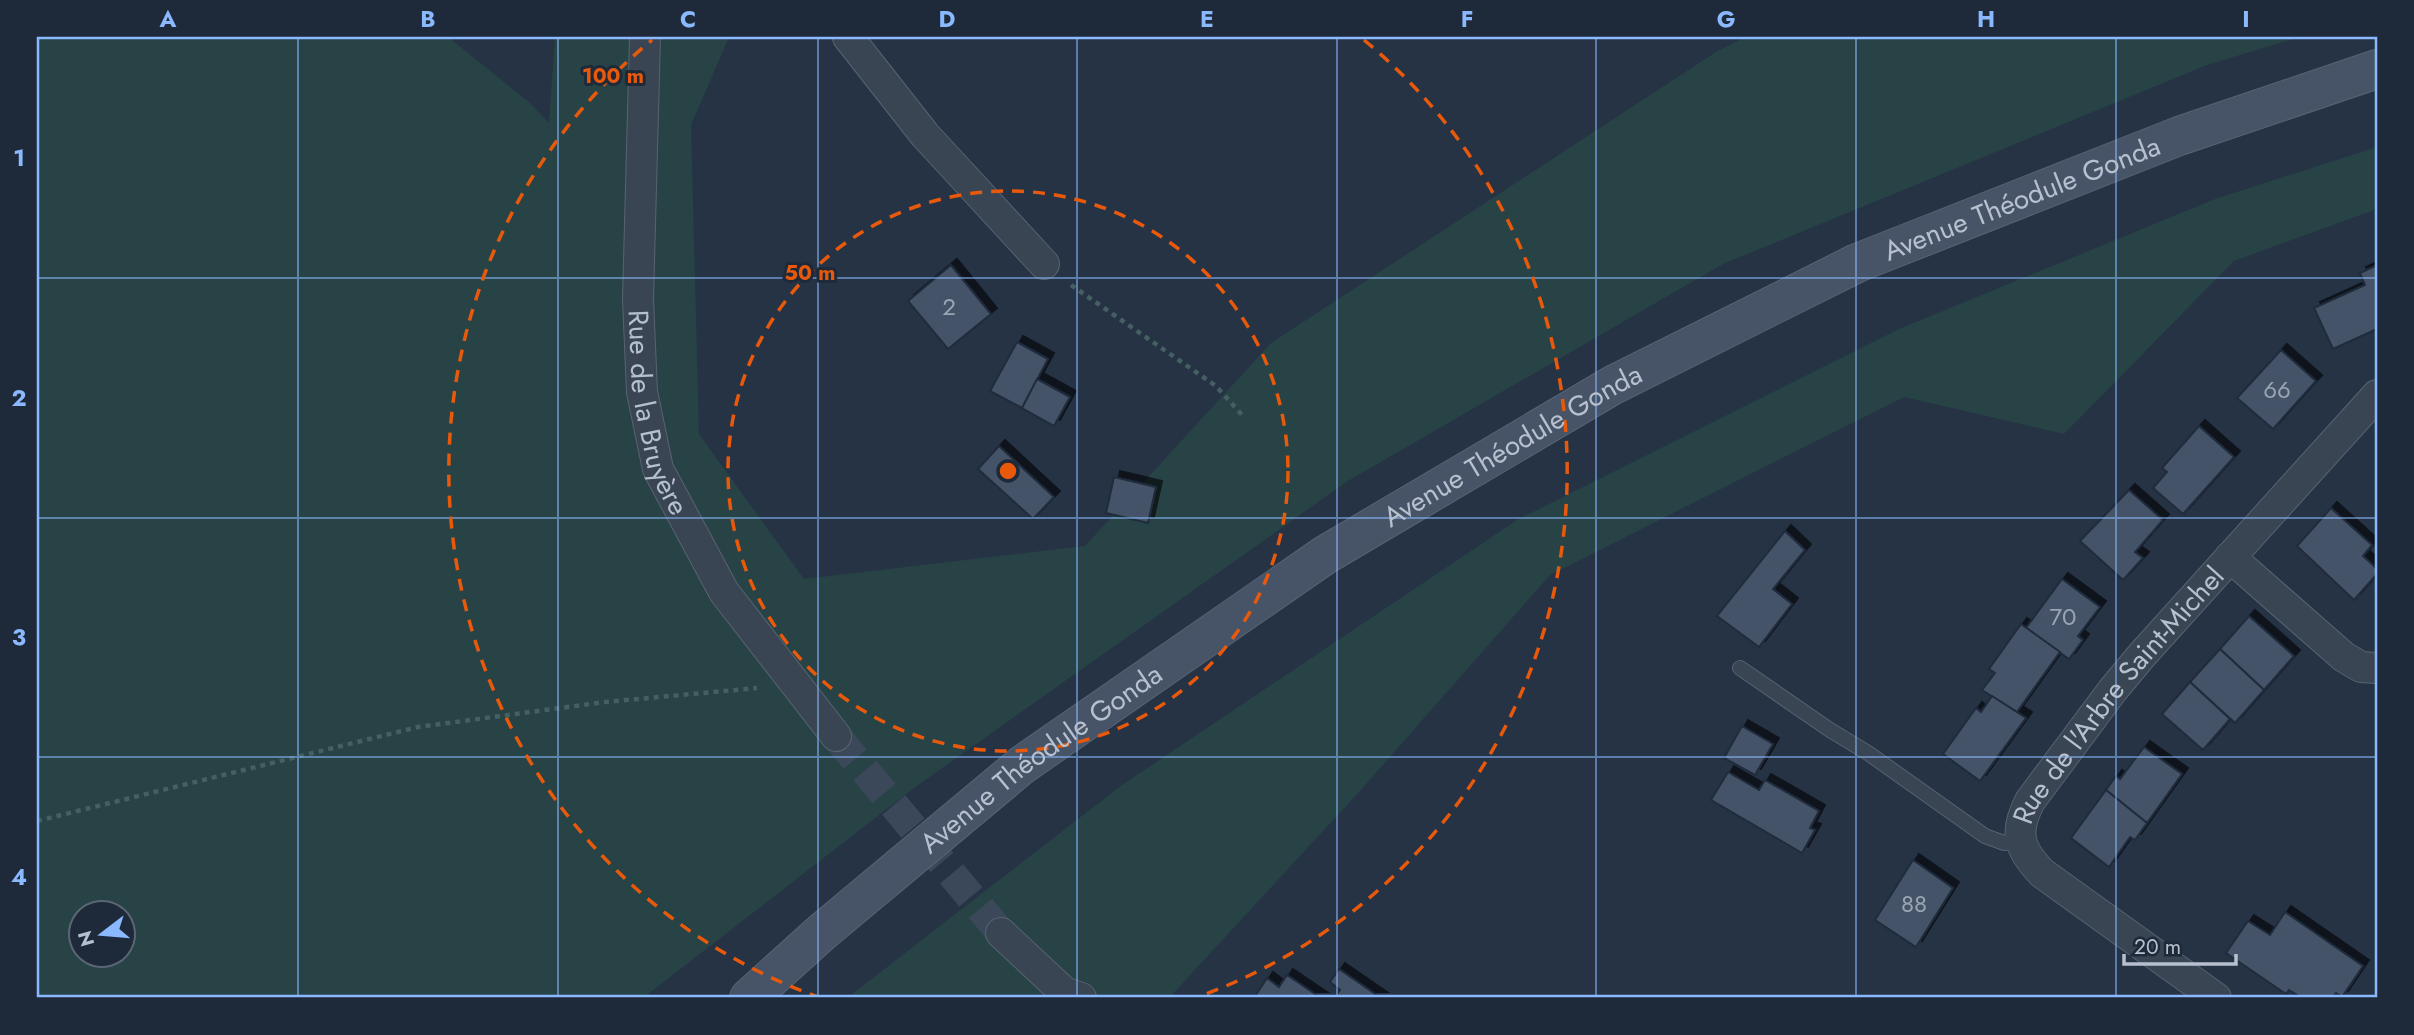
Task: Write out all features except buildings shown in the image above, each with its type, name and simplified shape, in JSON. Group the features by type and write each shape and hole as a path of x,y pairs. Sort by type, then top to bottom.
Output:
{"main road":[{"name":"Avenue Théodule Gonda","path":"750,998 822,932 1022,765 1325,555 1613,385 1857,263 2179,136 2377,69"}],"street":[{"name":"Rue de la Bruyère","path":"645,37 638,299 642,392 658,468 724,592 836,736"},
{"path":"848,37 925,135 1044,264"},
{"name":"Rue de l'Arbre Saint-Michel","path":"2216,998 2042,873 2020,841 2023,816 2038,790 2112,691 2377,395"},
{"name":"Rue de l'Arbre Saint-Michel","path":"2230,557 2344,657 2361,667 2377,668"},
{"path":"1001,933 1064,992 1081,998"}],"lane":[{"name":"Rue de l'Arbre Saint-Michel","path":"1740,668 1985,836 2004,843 2020,841"}],"path":[{"path":"1044,264 1216,386 1242,415"},
{"path":"37,821 418,727 619,701 755,688 800,690"}],"green space":[{"path":"37,37 448,37 529,102 549,123 555,37 729,37 691,125 699,434 804,579 1085,546 1271,343 1716,52 1746,37 2300,37 2207,65 1723,264 1348,481 914,788 643,998 37,998"},
{"path":"2377,147 2377,209 2234,261 2064,434 1904,397 1550,575 1359,792 1169,998 847,998 1122,785 1517,520 1899,329 2215,199"}],"tunnel":[{"path":"836,736 1001,933"}]}
